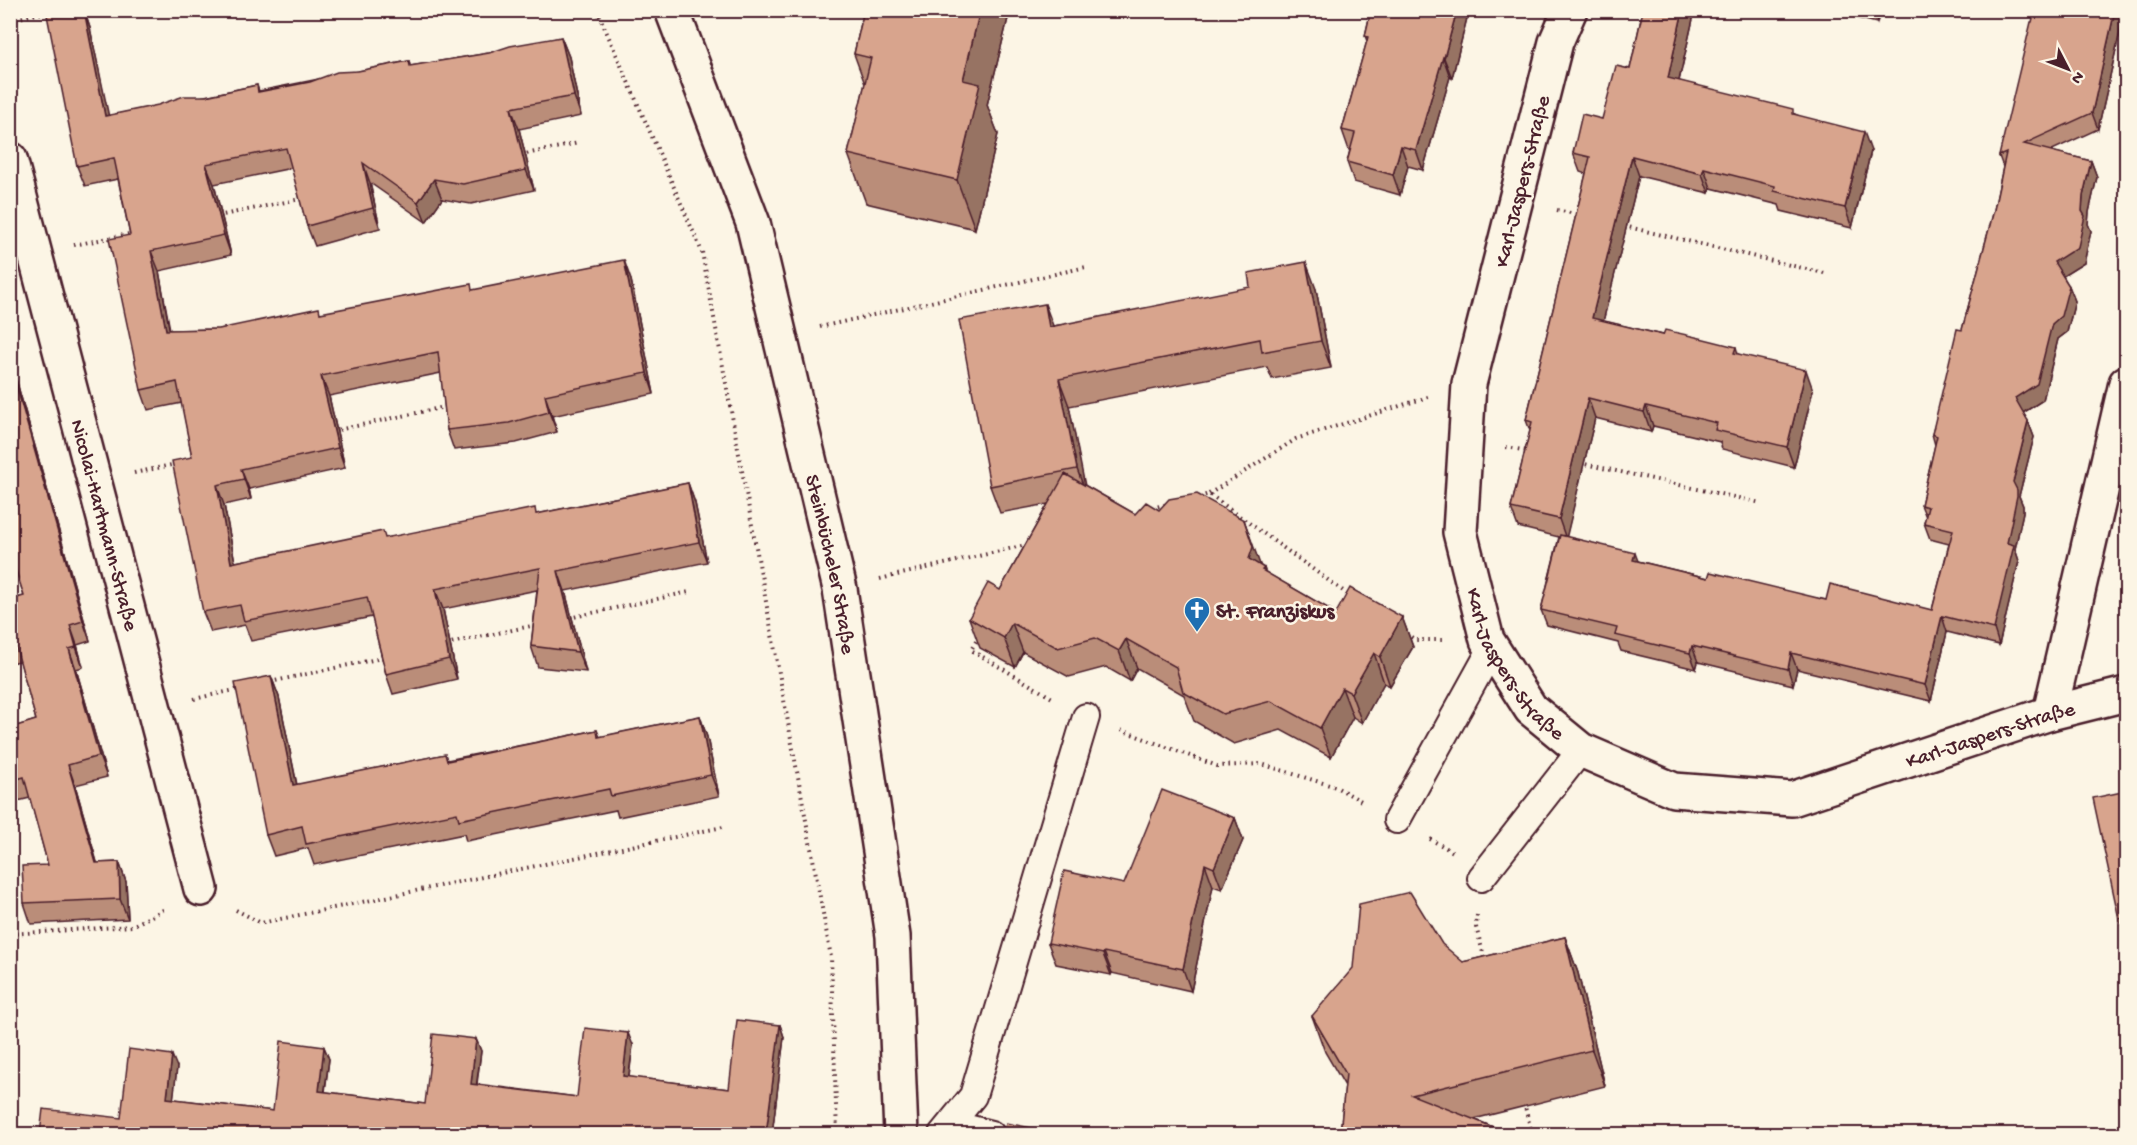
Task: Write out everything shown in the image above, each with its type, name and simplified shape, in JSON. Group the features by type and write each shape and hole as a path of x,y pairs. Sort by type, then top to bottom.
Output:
{"street":[{"name":"Steinbücheler Straße","path":"672,10 753,223 840,589 893,936 901,1134"},
{"name":"Karl-Jaspers-Straße","path":"1570,10 1556,42 1469,384 1460,532 1487,640 1531,709 1581,750 1674,790 1792,799 2050,713 2127,694"},
{"name":"Nicolai-Hartmann-Straße","path":"10,159 201,889"},
{"path":"2050,713 2127,383"}],"lane":[{"path":"1397,820 1492,648"},
{"path":"947,1129 973,1096 1086,717"},
{"path":"1480,878 1581,750"},
{"path":"947,1129 991,1134"}],"path":[{"path":"10,20 56,10"},
{"path":"597,10 702,252 831,957 837,1134"},
{"path":"509,157 579,143"},
{"path":"209,218 313,196"},
{"path":"1516,200 1585,217"},
{"path":"1620,225 1827,274"},
{"path":"36,252 140,231"},
{"path":"780,336 1086,267"},
{"path":"1198,497 1209,494 1296,439 1469,384"},
{"path":"330,432 459,404"},
{"path":"1466,438 1534,453"},
{"path":"1579,463 1761,503"},
{"path":"95,482 177,464"},
{"path":"1209,494 1351,597"},
{"path":"1144,509 1177,502"},
{"path":"840,589 1031,544 1026,553"},
{"path":"561,620 689,592"},
{"path":"445,645 538,625"},
{"path":"1398,630 1416,640"},
{"path":"982,631 971,650 1086,717 1217,766 1261,764 1336,787 1469,862 1480,878 1476,927 1485,961"},
{"path":"270,682 386,657"},
{"path":"154,707 247,687"},
{"path":"10,934 132,927 201,889 261,923 723,827"},
{"path":"1522,1097 1532,1134"}],"building":[{"path":"84,10 105,116 158,105 184,96 206,96 257,85 258,92 310,82 337,72 358,71 409,61 410,66 489,53 510,46 561,37 574,96 511,108 526,170 463,184 434,179 418,202 363,163 373,208 307,226 286,148 206,164 224,235 151,251 166,330 219,329 319,308 320,313 471,284 472,290 624,260 647,373 545,395 549,412 509,423 447,430 438,352 321,376 338,448 241,469 244,479 217,485 231,563 383,531 385,538 535,508 536,514 688,483 699,542 558,571 578,652 531,646 540,568 435,589 449,659 386,674 367,597 244,621 240,605 203,612 172,461 192,457 177,382 141,390 109,239 130,235 114,158 77,166 47,15"},
{"path":"864,10 980,10 963,80 980,84 957,180 848,154 871,58 854,54"},
{"path":"1371,10 1457,10 1416,150 1401,146 1393,175 1347,162 1355,133 1342,130 1368,37 1365,36"},
{"path":"1643,10 1683,10 1668,78 1793,109 1793,114 1864,132 1845,208 1774,191 1775,186 1704,168 1702,174 1632,156 1592,318 1663,335 1665,330 1700,338 1736,347 1734,353 1806,370 1787,447 1715,430 1717,423 1646,406 1644,412 1588,398 1559,519 1511,508 1532,422 1526,420 1590,157 1573,153 1582,114 1602,119 1616,66 1630,69"},
{"path":"2035,10 2115,10 2092,113 2024,144 2091,161 2083,196 2082,211 2085,216 2078,247 2054,262 2069,286 2061,316 2052,324 2037,384 2015,398 2028,421 2013,482 2017,496 2007,543 2014,545 1994,629 1942,616 1925,685 1791,653 1788,669 1692,646 1690,653 1615,635 1617,628 1541,610 1560,535 1635,553 1633,560 1708,578 1710,572 1826,600 1830,584 1932,610 1953,530 1924,523 1928,507 1921,505 1937,436 1932,434 1957,329 1962,330 1994,210 2006,153 1999,156"},
{"path":"1306,262 1321,341 1262,352 1260,339 1059,379 1077,469 990,486 959,320 1045,304 1049,327 1250,287 1248,273"},
{"path":"10,364 83,621 70,625 76,647 69,649 99,756 68,765 96,863 119,862 120,899 24,903 22,866 48,865 24,777 10,781 10,728 36,720 14,640 10,641 10,600 24,596 10,551"},
{"path":"1065,474 1135,514 1146,502 1159,510 1169,499 1197,494 1244,520 1253,547 1249,559 1264,568 1262,570 1336,613 1350,588 1402,617 1380,657 1374,653 1351,693 1342,688 1320,728 1271,701 1223,714 1183,692 1176,667 1126,639 1119,651 1095,638 1058,648 1012,623 1004,638 969,618 988,583 1000,590"},
{"path":"271,676 293,785 445,754 447,761 597,730 598,737 700,716 711,775 611,796 609,789 459,820 457,813 306,844 302,826 266,835 235,683"},
{"path":"1162,790 1235,818 1214,868 1205,864 1183,969 1048,943 1064,871 1124,884"},
{"path":"2127,791 2127,917 2119,919 2093,798"},
{"path":"1410,892 1442,944 1463,962 1565,937 1592,1050 1412,1095 1498,1129 1496,1134 1340,1134 1346,1074 1312,1016 1353,968 1359,904"},
{"path":"737,1020 780,1025 766,1134 651,1134 620,1131 619,1134 40,1134 43,1109 121,1118 129,1049 172,1055 167,1098 273,1111 281,1041 324,1047 319,1091 425,1104 433,1034 476,1039 471,1084 577,1097 585,1028 628,1033 623,1076 729,1089"},
{"path":"1006,1123 1061,1134 1004,1134"}],"place":[{"name":"St. Franziskus","path":"1197,633"}]}
